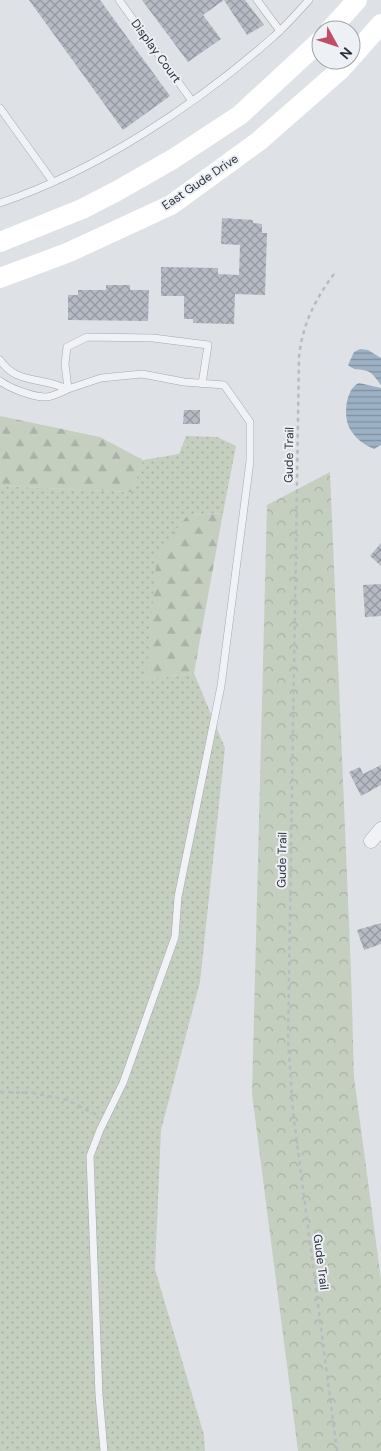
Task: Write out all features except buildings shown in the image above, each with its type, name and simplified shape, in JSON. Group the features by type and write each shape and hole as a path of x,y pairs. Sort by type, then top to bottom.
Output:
{"main road":[{"path":"339,20 357,0"},
{"name":"East Gude Drive","path":"361,47 381,24"},
{"path":"0,242 82,209 173,159 240,115 311,49"},
{"name":"East Gude Drive","path":"0,278 67,252 170,205 259,141 340,70"}],"street":[{"path":"371,841 381,829"}],"lane":[{"name":"Display Court","path":"119,0 192,101"},
{"path":"257,0 280,31"},
{"path":"0,203 53,182 127,144 209,90 280,31 309,0"},
{"path":"0,108 53,182"},
{"path":"68,389 65,364 67,347 87,337 153,338 208,346 202,384"},
{"path":"0,360 9,369 26,380 49,383 68,389"},
{"path":"0,381 5,385 44,397 101,378 142,374 184,382 224,385 250,422 250,461 222,676 178,898 175,937 122,1082 90,1156 99,1395 104,1451"}],"path":[{"name":"Gude Trail","path":"334,274 314,305 301,341 299,357 288,1039 293,1112 337,1451"},
{"path":"0,1092 33,1093 67,1100 105,1120"}],"green space":[{"path":"0,416 100,437 143,460 132,492 0,486"},
{"path":"186,436 217,437 236,446 223,513 188,515 146,679 194,673 225,748 200,982 161,1130 155,1269 204,1435 205,1451 0,1451 0,486 132,492 143,460 179,454"},
{"path":"330,472 354,1077 381,1279 381,1451 298,1451 252,1094 267,505"},
{"path":"223,513 194,673 146,679 157,554 188,515"}],"water":[{"path":"360,349 368,350 381,358 381,385 369,372 348,365 354,352"},
{"path":"359,383 381,388 381,445 374,449 357,438 346,418 348,397 354,386"}]}
